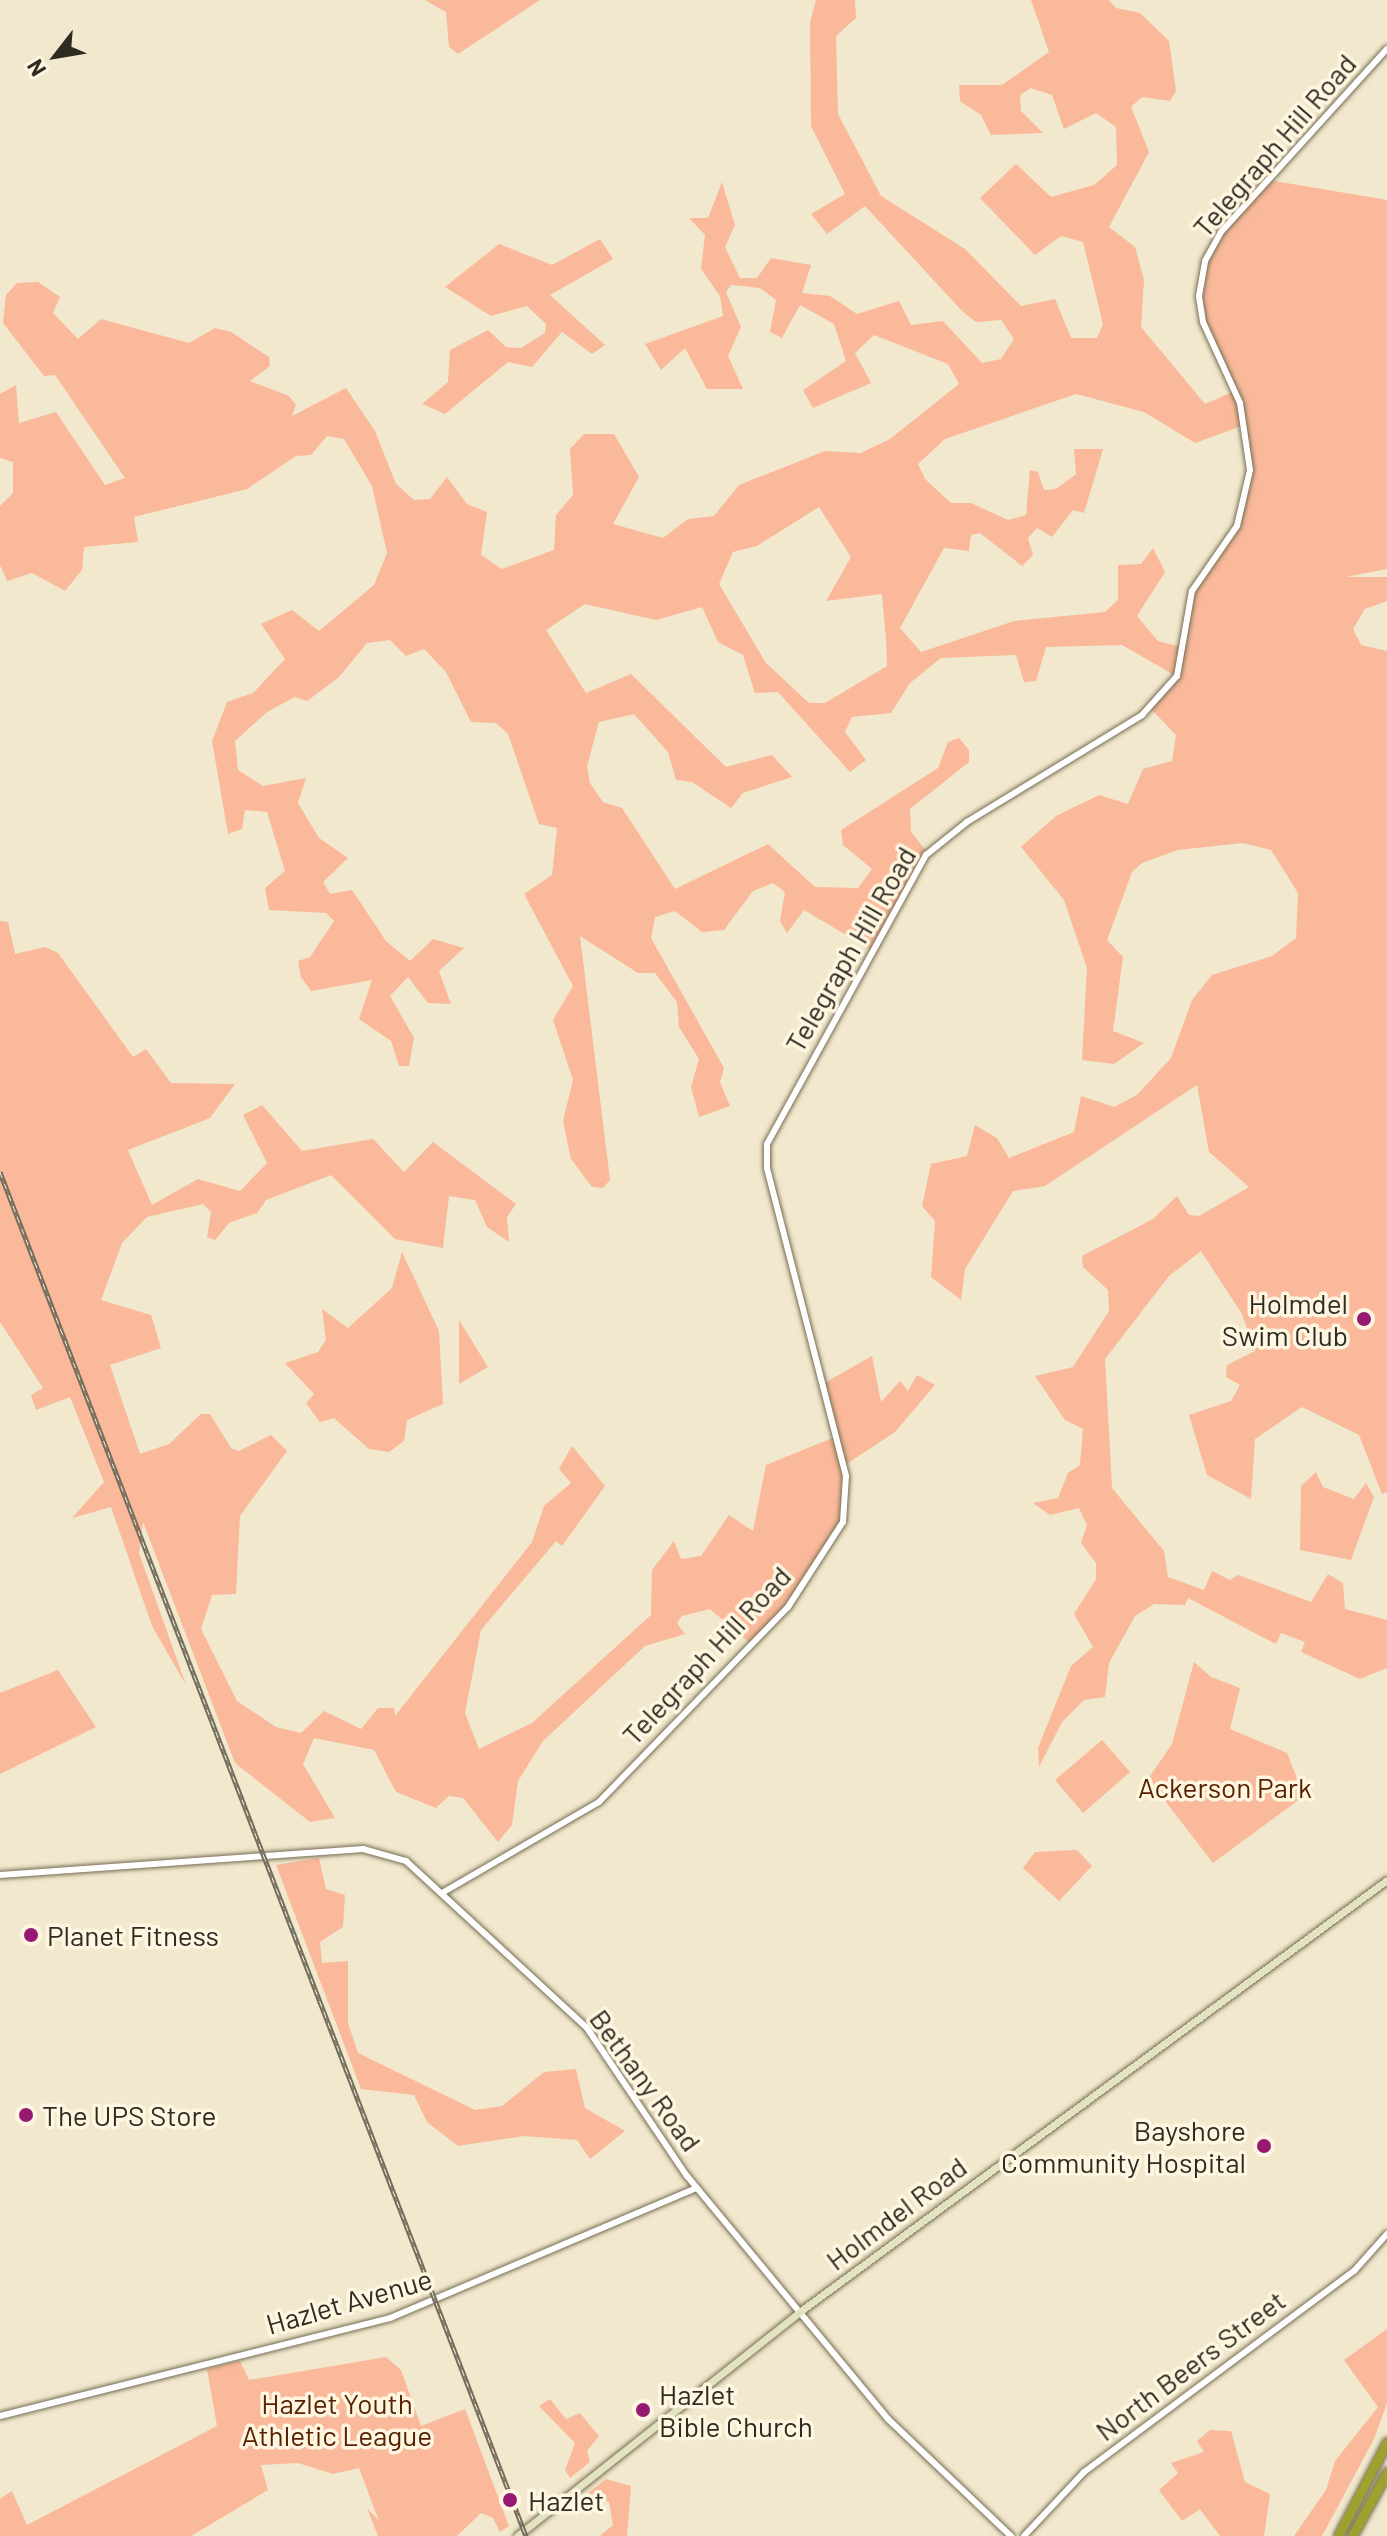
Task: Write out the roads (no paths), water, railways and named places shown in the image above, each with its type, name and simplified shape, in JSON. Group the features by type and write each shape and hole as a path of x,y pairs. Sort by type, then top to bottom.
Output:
{"highway":[{"path":"1338,2536 1387,2442"},
{"path":"1352,2536 1387,2472"}],"main road":[{"name":"Holmdel Road","path":"517,2536 802,2310 1387,1880"}],"street":[{"name":"Telegraph Hill Road","path":"442,1893 592,1808 788,1607 843,1522 846,1476 767,1168 767,1144 926,855 967,822 1142,715 1171,687 1185,650 1192,591 1237,526 1250,470 1244,415 1203,322 1199,296 1205,261 1221,232 1387,49"},
{"name":"Bethany Road","path":"0,1875 363,1849 400,1858 587,2028 697,2188 802,2310 888,2419 1011,2536"},
{"name":"Hazlet Avenue","path":"0,2416 390,2318 697,2188"},
{"name":"North Beers Street","path":"1024,2536 1084,2472 1354,2271 1387,2234"}],"railway":[{"path":"0,1172 526,2536"}],"place":[{"name":"Holmdel Swim Club","path":"1364,1319"},
{"name":"Planet Fitness","path":"31,1935"},
{"name":"The UPS Store","path":"26,2115"},
{"name":"Bayshore Community Hospital","path":"1264,2146"},
{"name":"Hazlet Bible Church","path":"643,2410"},
{"name":"Hazlet","path":"510,2500"}],"park label":[{"name":"Ackerson Park","path":"1225,1787"},
{"name":"Hazlet Youth Athletic League","path":"337,2419"}]}
